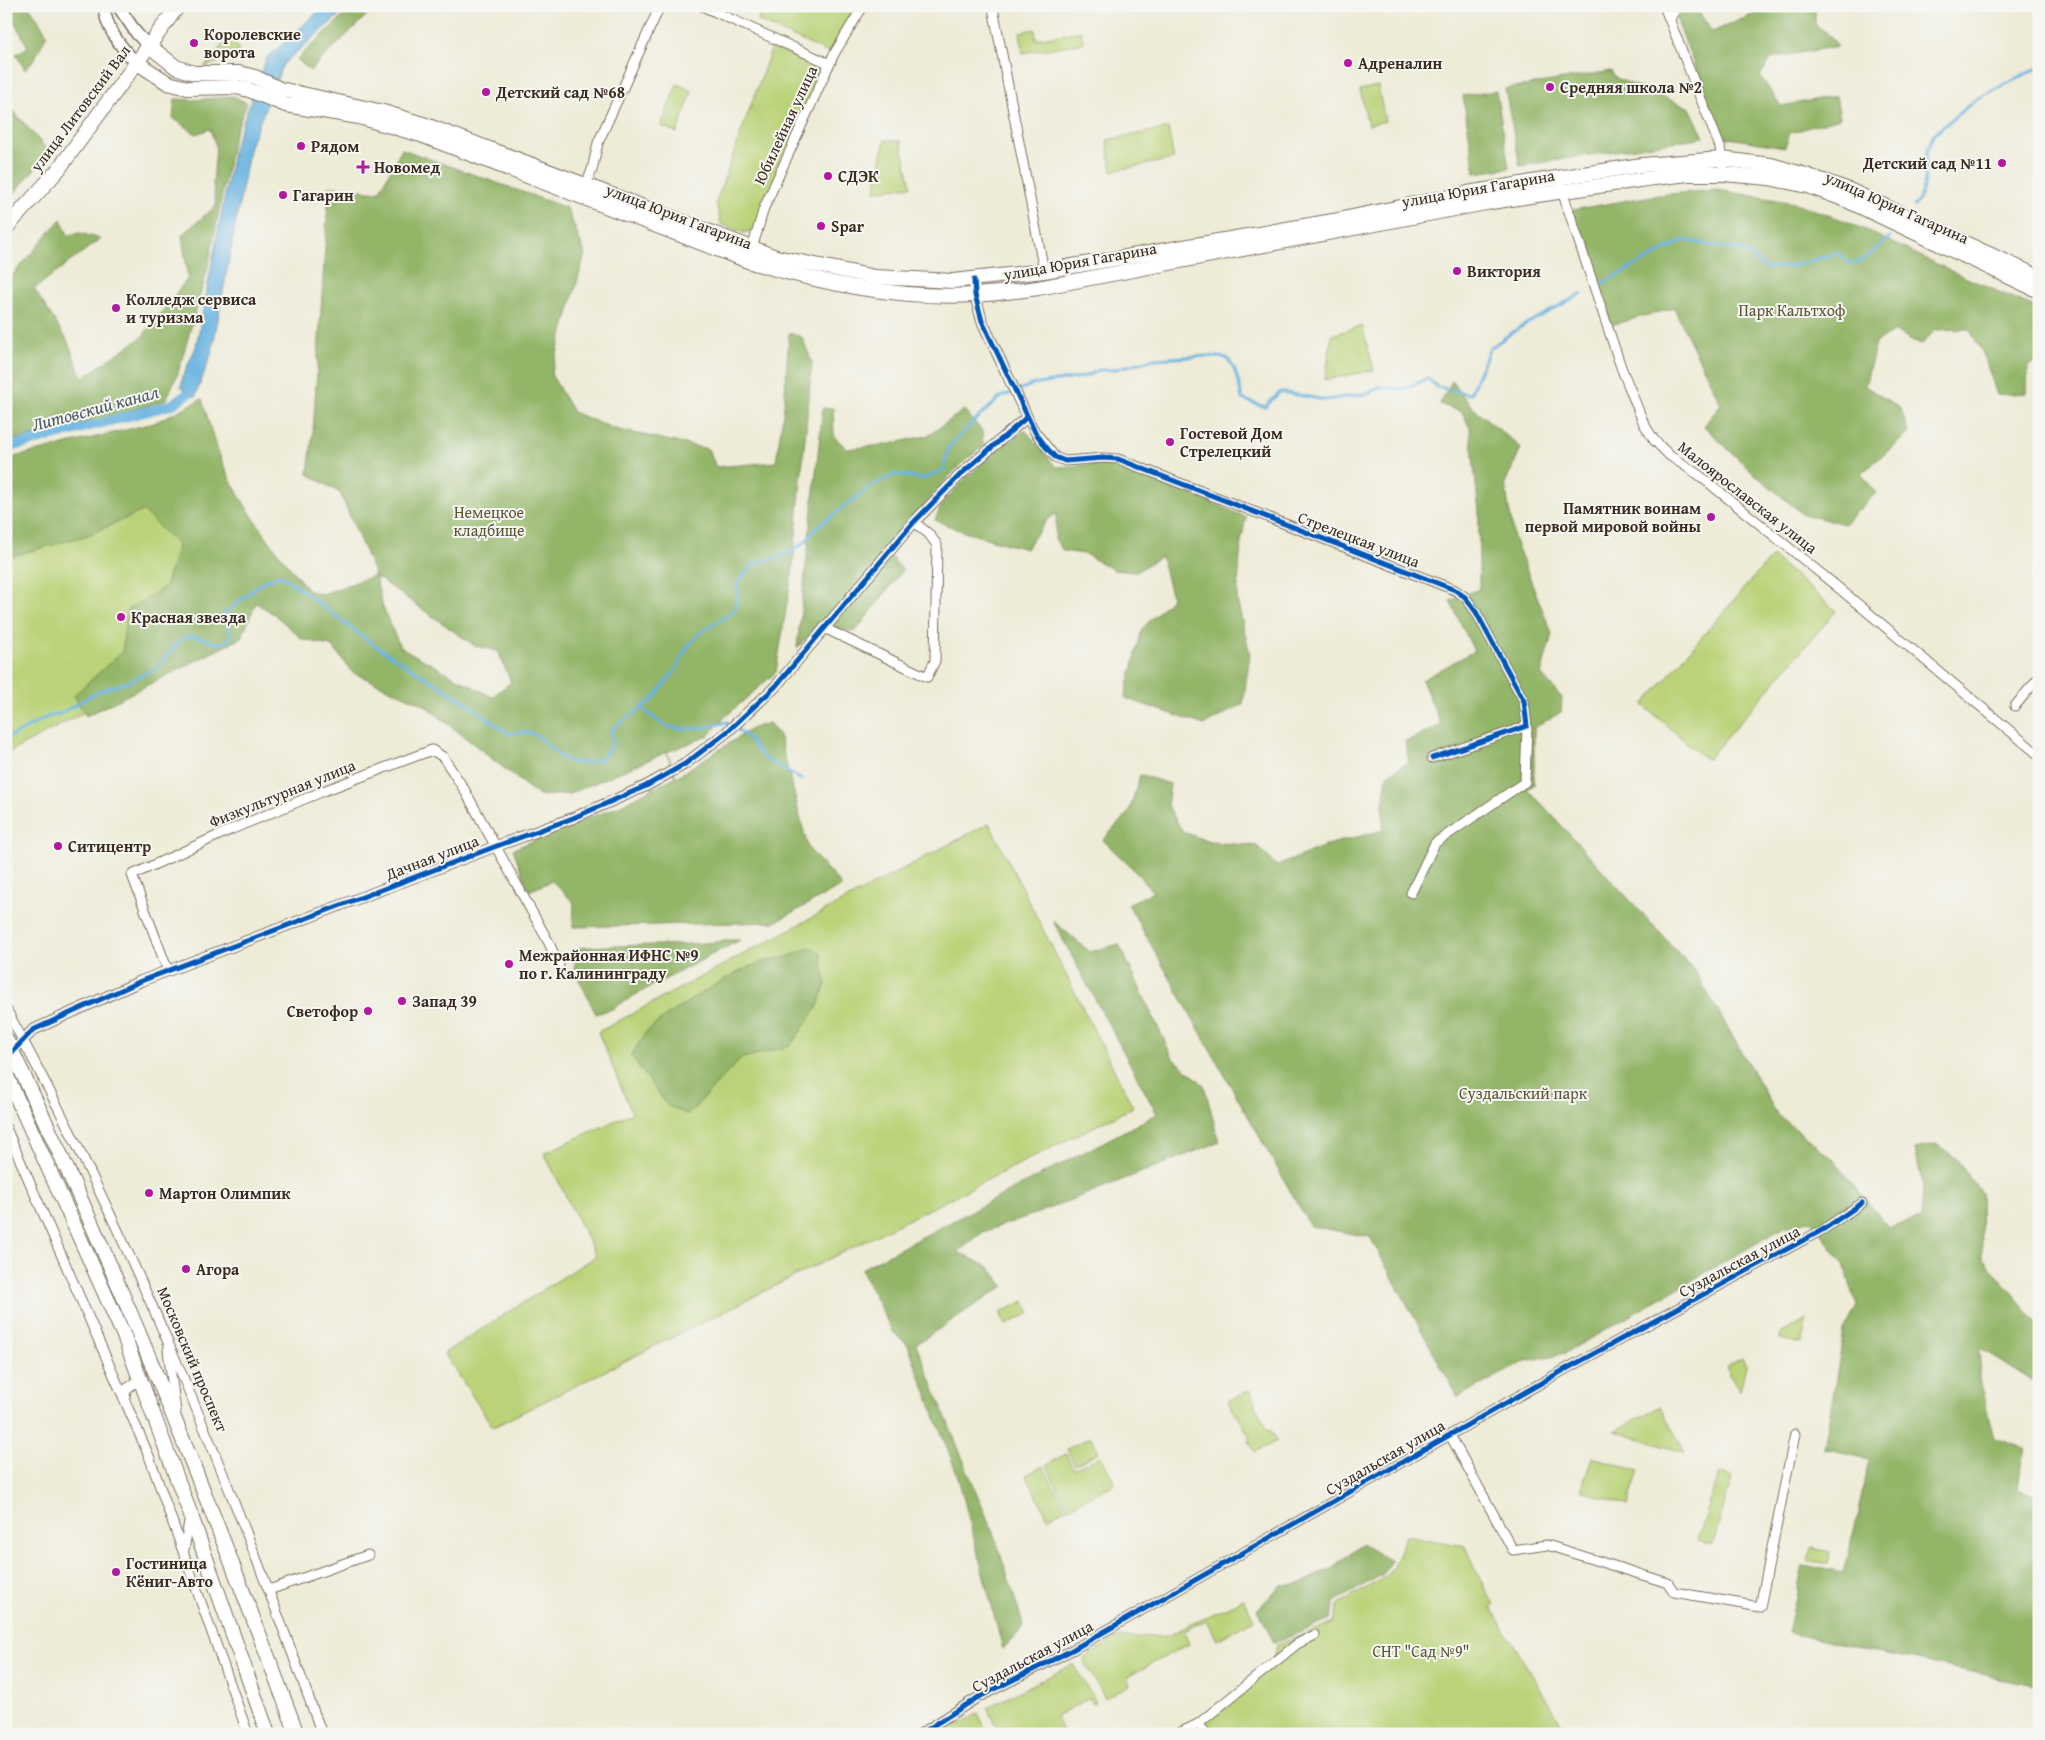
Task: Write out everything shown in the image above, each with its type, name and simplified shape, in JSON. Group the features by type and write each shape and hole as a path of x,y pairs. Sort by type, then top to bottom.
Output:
{"main road":[{"path":"104,6 104,18 122,46 136,62"},
{"path":"118,6 137,34 148,45"},
{"name":"улица Литовский Вал","path":"6,228 58,170 178,6"},
{"name":"улица Юрия Гагарина","path":"148,45 176,67 194,73 226,72 255,77 277,95 421,135 750,255 794,261 875,277 953,281 974,280 1044,271 1333,221 1468,193 1688,174 1724,174 1768,178 1808,186 1846,200 2039,291"},
{"name":"улица Юрия Гагарина","path":"136,62 168,83 188,88 229,86 277,95 361,106 405,118 585,186 750,255 784,272 875,290 953,296 1038,288 1481,204 1642,165 1722,159 1771,165 1848,189 2039,277"},
{"path":"6,1039 160,1383 230,1554 297,1734"},
{"path":"6,1074 120,1327 141,1379 268,1734"},
{"path":"141,1379 160,1383"},
{"path":"207,1560 214,1565 222,1565 230,1554"}],"street":[{"path":"585,186 592,170 598,143 660,6"},
{"path":"702,6 830,64"},
{"name":"Юбилейная улица","path":"750,255 764,208 830,64 863,6"},
{"path":"1664,6 1720,147 1724,174"},
{"path":"1670,19 1677,6"},
{"path":"993,8 1044,271"},
{"name":"Малоярославская улица","path":"1560,184 1621,367 1644,424 1654,440 1670,456 1699,475 1835,585 2039,755"},
{"name":"Стрелецкая улица","path":"974,280 975,295 982,321 1035,432 1055,457 1065,461 1102,458 1118,459 1455,590 1465,597 1476,612 1524,701 1527,726 1525,782 1435,843 1411,893"},
{"path":"824,628 927,677 935,661 936,545 928,534 914,522 962,474 1027,417"},
{"name":"Дачная улица","path":"12,1052 33,1030 141,981 573,818 646,786 685,764 727,732 775,687 914,522"},
{"path":"2015,706 2039,677"},
{"path":"1432,758 1527,726"},
{"name":"Физкультурная улица","path":"168,971 132,875 230,830 426,752 437,752 443,757 464,789 494,847"},
{"path":"494,847 548,941 559,965"},
{"name":"Московский проспект","path":"6,1008 98,1187 167,1339 269,1590 322,1734"},
{"path":"6,1128 10,1148 149,1456 248,1734"},
{"name":"Суздальская улица","path":"920,1734 977,1698 1072,1650 1564,1370 1824,1229 1862,1203"},
{"path":"167,1339 177,1424"},
{"path":"124,1398 126,1389 141,1379"},
{"path":"1450,1435 1513,1550 1547,1546 1668,1583 1674,1592 1760,1607 1795,1434"},
{"path":"184,1552 190,1513"},
{"path":"269,1590 368,1555"},
{"path":"1177,1734 1198,1724 1297,1644 1315,1635"},
{"path":"1198,1724 1207,1734"}],"green space":[{"path":"6,6 29,6 47,34 35,58 25,70 16,54 28,47"},
{"path":"354,6 376,6 310,71 297,59"},
{"path":"763,6 854,7 829,53 758,21"},
{"path":"1684,6 1695,6 1712,32 1773,6 1820,6 1815,10 1815,25 1826,32 1838,46 1772,58 1760,76 1781,106 1836,96 1840,118 1790,133 1785,147 1722,137 1676,18"},
{"path":"1035,29 1036,39 1081,31 1083,43 1023,53 1020,32"},
{"path":"231,41 237,46 239,51 232,57 204,67 224,44"},
{"path":"772,47 825,70 756,229 744,233 721,224 716,202"},
{"path":"1611,71 1616,78 1690,108 1704,137 1520,166 1505,89"},
{"path":"677,84 692,91 677,133 661,126"},
{"path":"1378,86 1385,121 1368,125 1360,90"},
{"path":"1496,91 1509,168 1475,173 1463,96"},
{"path":"233,96 247,103 233,138 208,267 178,373 166,400 106,418 6,442 6,410 11,407 14,382 6,358 6,283 61,219 68,235 80,233 100,239 34,289 67,340 82,378 142,337 188,278 182,235 216,206 213,184 216,146 210,129 196,134 173,118 175,99 195,100"},
{"path":"6,102 49,152 6,203"},
{"path":"1168,128 1174,159 1112,171 1107,140"},
{"path":"885,140 901,141 911,186 875,191"},
{"name":"Немецкое кладбище","path":"402,149 567,208 585,254 551,374 573,412 615,429 708,449 716,467 776,462 784,407 789,333 802,337 812,363 793,566 776,672 726,716 708,736 569,794 539,796 423,704 352,672 333,647 302,639 274,614 256,603 241,638 86,716 74,695 122,652 127,610 165,587 178,546 143,511 88,535 13,556 6,543 6,459 154,423 202,399 221,460 238,494 266,537 309,591 323,594 375,575 340,493 308,474 313,432 329,187 379,192","holes":["375,576 475,646 498,651 511,682 492,697 400,647 383,608"]},
{"name":"Парк Кальтхоф","path":"1717,190 1795,203 1848,222 1962,276 2039,309 2039,360 2028,366 2027,393 1997,395 1983,353 1969,329 1935,330 1921,345 1895,331 1876,342 1865,386 1901,409 1909,433 1861,474 1876,493 1845,524 1803,514 1752,472 1704,426 1721,404 1674,308 1611,325 1572,210 1657,195"},
{"path":"1362,326 1374,370 1325,380 1332,335"},
{"name":"Суздальский парк","path":"1452,381 1471,406 1521,448 1505,484 1514,538 1552,634 1541,674 1562,698 1561,712 1534,728 1534,785 1528,789 1695,971 1777,1114 1833,1159 1888,1227 1921,1219 1923,1187 1915,1149 1936,1144 1957,1159 1981,1193 1982,1257 2039,1325 2039,1385 1980,1348 1979,1379 1994,1437 2025,1448 2018,1491 2039,1496 2039,1686 1788,1633 1803,1565 1843,1573 1869,1459 1824,1449 1844,1331 1857,1306 1844,1264 1811,1220 1785,1227 1565,1353 1526,1361 1458,1397 1370,1237 1310,1226 1128,904 1153,892 1133,869 1103,840 1129,812 1140,775 1170,784 1167,805 1183,832 1210,842 1257,846 1277,866 1327,845 1383,830 1383,804 1387,775 1409,762 1405,742 1441,725 1422,680 1474,651 1450,601 1479,589 1479,512 1470,428 1462,412 1440,404"},
{"path":"823,408 833,408 834,436 847,449 891,444 929,435 964,410 982,431 983,446 958,467 939,487 925,506 902,527 884,549 903,570 855,632 819,624 797,648"},
{"path":"1025,430 1056,467 1115,463 1246,517 1241,542 1237,600 1250,654 1243,704 1204,725 1125,698 1142,629 1172,598 1161,556 1136,572 1114,570 1085,554 1063,551 1055,539 1057,513 1047,520 1026,549 964,532 935,520 943,502 996,451"},
{"name":"Красная звезда","path":"148,458 241,629 6,754 6,494"},
{"path":"1772,556 1836,611 1707,760 1643,705"},
{"path":"769,723 779,735 808,848 842,886 775,922 573,927 574,903 552,881 529,891 513,849 619,806 675,777 667,752 676,777 753,728"},
{"path":"989,823 1133,1107 493,1427 444,1353 596,1256 544,1153 632,1113 598,1032"},
{"path":"1053,921 1090,952 1119,944 1172,1057 1204,1085 1219,1142 1040,1212 983,1232 958,1252 989,1267 1004,1286 916,1344 997,1543 1024,1627 1003,1649 958,1477 908,1345 892,1331 861,1269 1157,1114"},
{"path":"740,940 612,1009 596,1014 574,969 578,948 693,944"},
{"path":"811,947 821,954 826,984 817,1008 790,1046 740,1059 688,1115 667,1105 631,1056 646,1032 663,1018 734,974 761,962 787,957"},
{"path":"1024,1301 1030,1313 1006,1325 1000,1313"},
{"path":"1807,1319 1802,1344 1780,1339 1781,1333"},
{"path":"1742,1358 1746,1365 1740,1392 1726,1367"},
{"path":"1250,1390 1256,1403 1254,1404 1268,1430 1270,1429 1277,1441 1255,1452 1249,1441 1251,1439 1228,1401"},
{"path":"1660,1406 1685,1453 1615,1431"},
{"path":"1091,1437 1099,1452 1075,1465 1067,1449"},
{"path":"1066,1454 1074,1469 1101,1456 1115,1484 1067,1508 1046,1465"},
{"path":"1592,1457 1639,1471 1628,1505 1581,1490"},
{"path":"1043,1466 1065,1509 1048,1518 1026,1475"},
{"path":"1719,1473 1732,1477 1713,1544 1698,1540"},
{"name":"СНТ \"Сад №9\"","path":"1406,1536 1466,1546 1477,1573 1494,1605 1490,1607 1558,1718 1565,1734 1171,1734 1220,1707 1272,1666 1277,1645 1333,1623 1339,1604 1384,1578 1392,1569"},
{"path":"1361,1544 1391,1560 1383,1574 1336,1601 1330,1620 1274,1643 1258,1609 1281,1585 1300,1584 1333,1567"},
{"path":"1811,1548 1830,1552 1828,1564 1808,1560"},
{"path":"1244,1599 1254,1620 1217,1640 1207,1620 1184,1631 1189,1644 1127,1677 1130,1685 1105,1698 1083,1659 1117,1638 1167,1636"},
{"path":"1073,1664 1096,1702 1093,1704 1089,1698 1056,1716 1064,1734 1000,1734 987,1708"},
{"path":"978,1713 988,1734 944,1734"}],"water":[{"path":"324,6 350,6 283,64 250,146 212,352 195,397 181,387 183,376 196,347 234,147 266,59"}],"waterway":[{"path":"1914,206 1919,200 1925,181 1926,155 1933,135 1975,100 2039,67"},
{"path":"1595,287 1684,240 1744,251 1766,268 1793,266 1838,253 1851,265 1864,259 1890,237"},
{"path":"6,739 47,717 59,714 99,691 128,682 156,668 182,639 189,636 219,644 227,642 231,635 223,615 261,583 281,575 374,645 465,702 509,734 521,732 537,736 561,757 569,761 584,763 600,760 613,744 611,730 652,700 675,671 686,649 699,634 734,611 738,597 737,584 753,565 791,552 807,540 817,527 871,486 896,474 922,479 944,470 948,448 1001,397 1031,385 1083,377 1100,370 1112,370 1154,359 1207,356 1227,358 1235,372 1242,399 1265,407 1280,392 1326,400 1370,393 1378,387 1404,388 1427,378 1437,387 1470,394 1490,348 1519,328 1581,294"},
{"name":"Литовский канал","path":"6,448 171,405 189,393"},
{"path":"642,708 661,724 680,729 712,726 727,722 746,736 764,758 802,780"}],"cycle path":[{"path":"974,280 975,295 982,321 1035,432 1055,457 1065,461 1103,458 1118,459 1455,590 1465,597 1476,612 1524,701 1527,726 1432,758"},
{"path":"12,1052 33,1030 141,981 573,818 646,786 685,764 727,732 775,687 914,522 961,474 1027,417"},
{"path":"920,1734 977,1698 1072,1650 1564,1370 1824,1229 1862,1203"}],"place":[{"name":"Королевские ворота","path":"194,43"},
{"name":"Адреналин","path":"1348,63"},
{"name":"Средняя школа №2","path":"1550,87"},
{"name":"Детский сад №68","path":"486,92"},
{"name":"Рядом","path":"301,146"},
{"name":"Детский сад №11","path":"2002,163"},
{"name":"Новомед","path":"363,167"},
{"name":"СДЭК","path":"828,176"},
{"name":"Гагарин","path":"283,195"},
{"name":"Spar","path":"821,226"},
{"name":"Виктория","path":"1457,271"},
{"name":"Колледж сервиса и туризма","path":"116,308"},
{"name":"Гостевой Дом Стрелецкий","path":"1170,442"},
{"name":"Памятник воинам первой мировой войны","path":"1711,517"},
{"name":"Красная звезда","path":"121,617"},
{"name":"Ситицентр","path":"58,846"},
{"name":"Межрайонная ИФНС №9 по г. Калининграду","path":"509,964"},
{"name":"Запад 39","path":"402,1001"},
{"name":"Светофор","path":"368,1011"},
{"name":"Мартон Олимпик","path":"149,1193"},
{"name":"Агора","path":"186,1269"},
{"name":"Гостиница Кёниг-Авто","path":"116,1572"}]}
